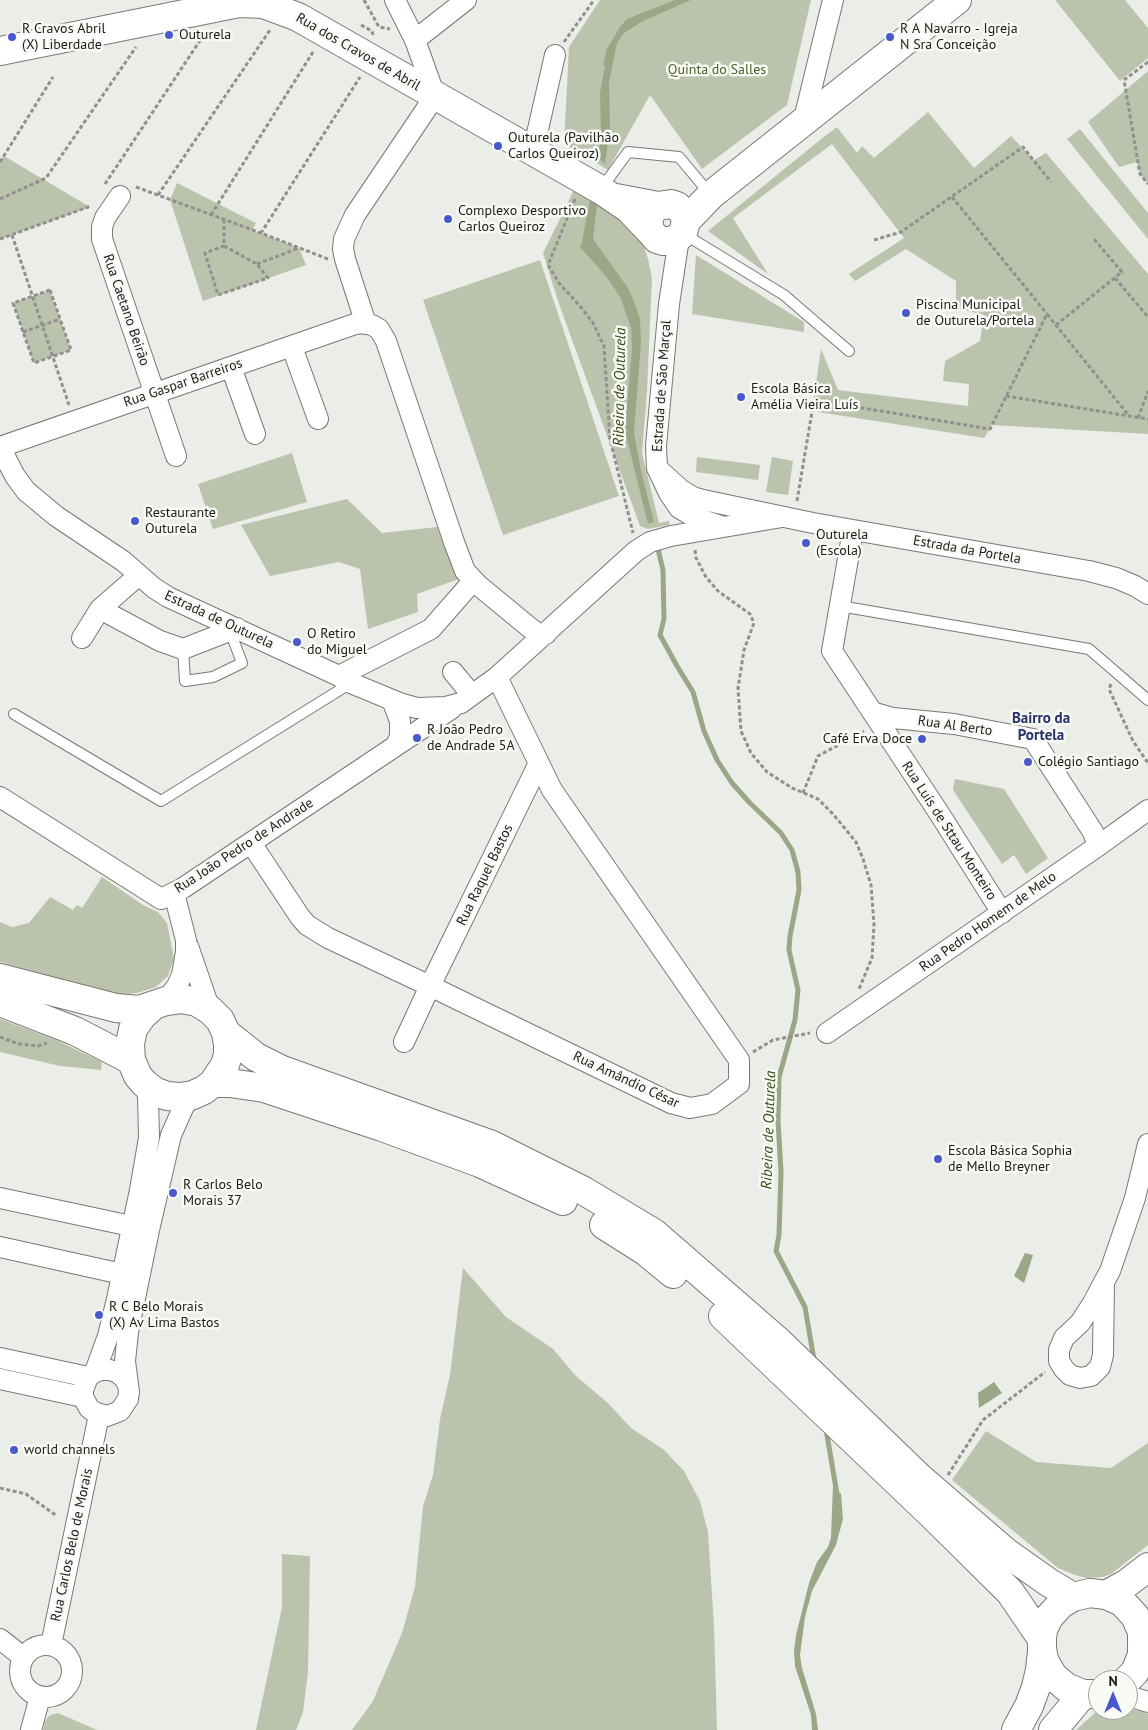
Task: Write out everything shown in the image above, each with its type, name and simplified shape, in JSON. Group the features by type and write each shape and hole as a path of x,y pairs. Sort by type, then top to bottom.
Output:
{"street":[{"path":"395,0 415,40 435,96 355,215 346,234 343,249 366,324 379,329 386,341 454,542 466,571 473,581 529,627 537,632 546,634"},
{"path":"415,40 466,0"},
{"path":"804,119 833,0"},
{"path":"669,224 711,195 804,119 957,0"},
{"name":"Rua dos Cravos de Abril","path":"0,51 239,3 263,4 278,8 371,48 435,96 600,189 669,224"},
{"path":"533,151 555,55"},
{"name":"Rua Caetano Beirão","path":"119,187 102,227 102,239 176,456"},
{"name":"Estrada de São Marçal","path":"669,224 668,304 656,446 658,468 669,493 679,508 684,501"},
{"name":"Rua Gaspar Barreiros","path":"0,447 355,324 366,324"},
{"path":"292,347 318,419"},
{"path":"231,367 255,434"},
{"name":"Estrada de Outurela","path":"0,447 15,476 26,491 56,516 123,561 139,576 168,597 234,629 392,700 417,708 433,709 466,699 497,677 636,551 650,542 723,526"},
{"name":"Estrada de São Marçal","path":"684,501 703,500 788,518"},
{"path":"666,537 682,523 684,501"},
{"name":"Estrada de São Marçal","path":"684,501 696,518 723,526 788,518"},
{"name":"Estrada da Portela","path":"788,518 1089,571 1144,588"},
{"name":"Rua Luís de Sttau Monteiro","path":"852,530 832,651 1002,913"},
{"path":"82,638 100,609 139,576"},
{"path":"345,679 431,630 473,581"},
{"path":"100,609 160,641 183,649 234,629"},
{"path":"453,672 466,699"},
{"name":"Rua Amândio César","path":"251,843 307,924 328,938 671,1103 690,1108 712,1104 738,1084 739,1060 552,790 497,677"},
{"name":"Rua João Pedro de Andrade","path":"0,797 161,899 174,893 251,843 466,699"},
{"path":"392,700 400,721 400,737 396,745"},
{"name":"Rua Al Berto","path":"875,717 954,724 1033,739 1093,832 1098,846"},
{"name":"Rua Raquel Bastos","path":"404,1042 539,763"},
{"name":"Rua Pedro Homem de Melo","path":"817,1033 849,1018 1148,810"},
{"path":"174,893 184,934 210,1010"},
{"path":"0,978 116,1008 139,1010 160,1003 182,999 197,1002 210,1010 220,1020 226,1033 228,1055 225,1065 184,1106 171,1135 141,1228 122,1274 108,1336 92,1375 83,1390 83,1397 89,1408 100,1415 114,1414 120,1411 128,1399 125,1361 141,1228 150,1138 148,1096 137,1071 130,1044 133,1029 142,1016 160,1003 177,986 182,975 186,952 184,934"},
{"path":"0,1002 75,1031 137,1071 154,1091 166,1096 180,1097 230,1082 264,1088 480,1162 576,1207 645,1251 725,1319 932,1515 1010,1592 1042,1645 1044,1660 1053,1676 1066,1687 1088,1693"},
{"path":"226,1033 256,1057 282,1070 492,1145 584,1191 654,1234 778,1341 919,1477 1007,1553 1073,1597"},
{"path":"1104,1282 1103,1355 1100,1367 1091,1376 1080,1378 1070,1375 1064,1370 1059,1361 1059,1350 1064,1338 1080,1323 1093,1303 1104,1282 1110,1271 1127,1226 1148,1144"},
{"path":"0,1198 141,1228"},
{"path":"0,1247 122,1274"},
{"path":"0,1358 92,1375 102,1370 110,1370 124,1378 128,1385"},
{"path":"0,1379 83,1397"},
{"name":"Rua Carlos Belo de Morais","path":"51,1645 100,1415"},
{"path":"1106,1595 1126,1584 1148,1567"},
{"path":"1016,1730 1029,1706 1036,1687 1040,1670 1043,1630 1049,1617 1061,1604 1073,1597 1090,1593 1106,1595 1122,1602 1135,1616 1142,1632 1145,1647 1136,1670"},
{"path":"0,1639 23,1658"},
{"path":"51,1645 58,1648 70,1660 71,1676 68,1684 56,1695 40,1697 32,1694 21,1682 20,1665 23,1658 35,1647 51,1645"},
{"path":"1053,1730 1088,1696"},
{"path":"31,1730 40,1697"}],"lane":[{"path":"600,189 628,152 679,157 711,195"},
{"path":"669,224 784,295 849,351"},
{"path":"840,606 1089,649 1148,700"},
{"path":"183,649 185,682 214,677 242,662 234,629"},
{"path":"14,714 161,801 345,679"}],"path":[{"path":"364,0 379,26 392,29 390,37"},
{"path":"555,55 594,0"},
{"path":"261,233 356,83 371,48 372,31 355,22"},
{"path":"158,195 270,30"},
{"path":"109,178 205,33"},
{"path":"0,199 46,178 137,45"},
{"path":"211,214 313,52"},
{"path":"1148,62 1124,80 1140,174 1148,184"},
{"path":"0,162 53,77"},
{"path":"874,240 902,232 1024,147 1051,182"},
{"path":"109,178 119,187"},
{"path":"109,178 119,187 158,195 332,261"},
{"path":"600,189 548,265 559,283 594,323 604,346 610,439 632,532 637,536 660,532 666,537"},
{"path":"952,197 1130,417"},
{"path":"0,239 90,207 95,200"},
{"path":"224,220 224,246"},
{"path":"12,235 70,408"},
{"path":"1056,325 1122,272 1094,238"},
{"path":"224,246 257,264 268,278 218,295 205,253 224,246"},
{"path":"257,264 299,248"},
{"path":"1115,278 1148,317"},
{"path":"50,290 60,319 71,350 34,363 13,303 50,290"},
{"path":"788,518 814,400 990,429 1047,314"},
{"path":"23,332 60,319"},
{"path":"1138,418 1148,391"},
{"path":"1006,396 1148,419"},
{"path":"691,532 696,558 706,577 718,591 750,614 754,623 744,650 738,688 741,731 751,753 767,772 792,788 818,799 856,842 863,859 871,885 874,924 872,958 849,1018"},
{"path":"1116,673 1108,689 1133,741 1148,763"},
{"path":"803,793 818,756 875,717"},
{"path":"773,1040 817,1033"},
{"path":"0,1037 19,1044 38,1046 56,1040"},
{"path":"937,1492 983,1420 1059,1361"},
{"path":"0,1488 26,1494 57,1516"}],"green space":[{"name":"Quinta do Salles","path":"600,0 811,0 787,105 702,169 650,95 608,170 564,144 569,47"},
{"path":"1055,0 1125,0 1148,28 1148,58 1120,81"},
{"path":"1148,71 1148,184 1140,174 1137,162 1119,167 1088,122"},
{"path":"928,112 974,168 1011,136 1034,160 1046,153 1148,274 1148,434 992,425 984,438 812,411 821,349 838,390 968,406 969,384 943,381 945,361 980,341 984,315 956,308 956,281 906,249 855,281 849,274 904,238 832,144 733,218 768,274 708,231 837,127 857,153 862,146 874,158"},
{"path":"1080,129 1148,213 1148,239 1067,139"},
{"path":"4,156 90,207 0,239 0,162"},
{"path":"177,183 256,223 252,230 299,248 306,265 203,301 170,200"},
{"path":"574,190 620,218 643,244 648,259 652,278 642,453 659,523 669,521 669,525 648,529 640,526 559,304 543,253"},
{"path":"696,255 804,322 804,332 692,314"},
{"path":"540,260 619,496 503,535 423,300"},
{"path":"50,290 71,350 34,363 13,303"},
{"path":"292,453 307,502 213,529 198,484"},
{"path":"697,457 760,465 758,480 696,472"},
{"path":"772,457 793,461 788,495 766,492"},
{"path":"347,499 382,533 437,527 459,579 417,594 418,612 368,629 360,569 339,562 270,576 241,525"},
{"path":"955,779 1004,789 1048,858 1026,874 1014,855 1002,864 953,790"},
{"path":"102,877 143,905 158,912 167,923 174,958 168,976 156,987 137,993 116,995 0,962 0,922 12,927 29,923 50,897 73,910 77,905 82,908"},
{"path":"0,1019 56,1040 102,1062 101,1070 60,1066 0,1052"},
{"path":"463,1268 506,1317 553,1349 576,1376 609,1404 631,1428 663,1449 684,1471 700,1501 708,1532 714,1626 717,1730 352,1730 373,1701 402,1633 415,1587 423,1506 433,1475 440,1419 450,1375"},
{"path":"986,1431 1036,1462 1111,1468 1148,1443 1148,1545 1111,1574 1103,1577 1087,1578 1058,1568 952,1480"},
{"path":"282,1554 310,1556 308,1672 303,1712 296,1730 256,1730 282,1607"},
{"path":"1138,1711 1148,1714 1148,1730 1076,1730 1088,1719 1138,1720"},
{"path":"58,1713 97,1730 43,1730 45,1721 50,1715"}],"shaded area":[{"path":"675,0 691,0 643,21 624,33 617,43 609,82 610,128 605,164 598,157 601,136 600,92 613,39 627,19"},
{"path":"590,200 597,205 593,239 628,288 640,319 641,342 634,432 641,471 654,522 648,524 625,431 632,348 631,327 620,297 606,276 580,247"},
{"path":"1025,1253 1033,1255 1024,1283 1014,1276"},
{"path":"994,1382 1002,1393 979,1408 978,1393"},
{"path":"833,1485 841,1494 843,1519 836,1545 812,1591 805,1617 800,1655 816,1714 818,1730 812,1730 811,1715 795,1666 794,1651 809,1583 817,1562 828,1547 831,1538"}],"waterway":[{"name":"Ribeira de Outurela","path":"606,64 609,50 614,42"},
{"name":"Ribeira de Outurela","path":"658,549 663,570 664,619 660,635 693,692 704,731 717,760 732,783 781,833 792,850 798,872 799,890 789,950 798,990 795,1020 779,1077 778,1120 781,1172 779,1235 776,1251 805,1307 814,1360"},
{"name":"Ribeira de Outurela","path":"826,1429 837,1494"}],"place":[{"name":"Outurela","path":"169,35"},
{"name":"R Cravos Abril (X) Liberdade","path":"12,37"},
{"name":"R A Navarro - Igreja N Sra Conceição","path":"890,37"},
{"name":"Outurela (Pavilhão Carlos Queiroz)","path":"498,146"},
{"name":"Complexo Desportivo Carlos Queiroz","path":"448,219"},
{"name":"Piscina Municipal de Outurela/Portela","path":"906,313"},
{"name":"Escola Básica Amélia Vieira Luís","path":"741,397"},
{"name":"Restaurante Outurela","path":"135,521"},
{"name":"Outurela (Escola)","path":"806,543"},
{"name":"O Retiro do Miguel","path":"297,642"},
{"name":"R João Pedro de Andrade 5A","path":"417,738"},
{"name":"Café Erva Doce","path":"922,739"},
{"name":"Colégio Santiago","path":"1028,762"},
{"name":"Escola Básica Sophia de Mello Breyner","path":"938,1159"},
{"name":"R Carlos Belo Morais 37","path":"173,1193"},
{"name":"R C Belo Morais (X) Av Lima Bastos","path":"99,1315"},
{"name":"world channels","path":"14,1450"}],"district":[{"name":"Bairro da Portela","path":"1041,728"}]}
